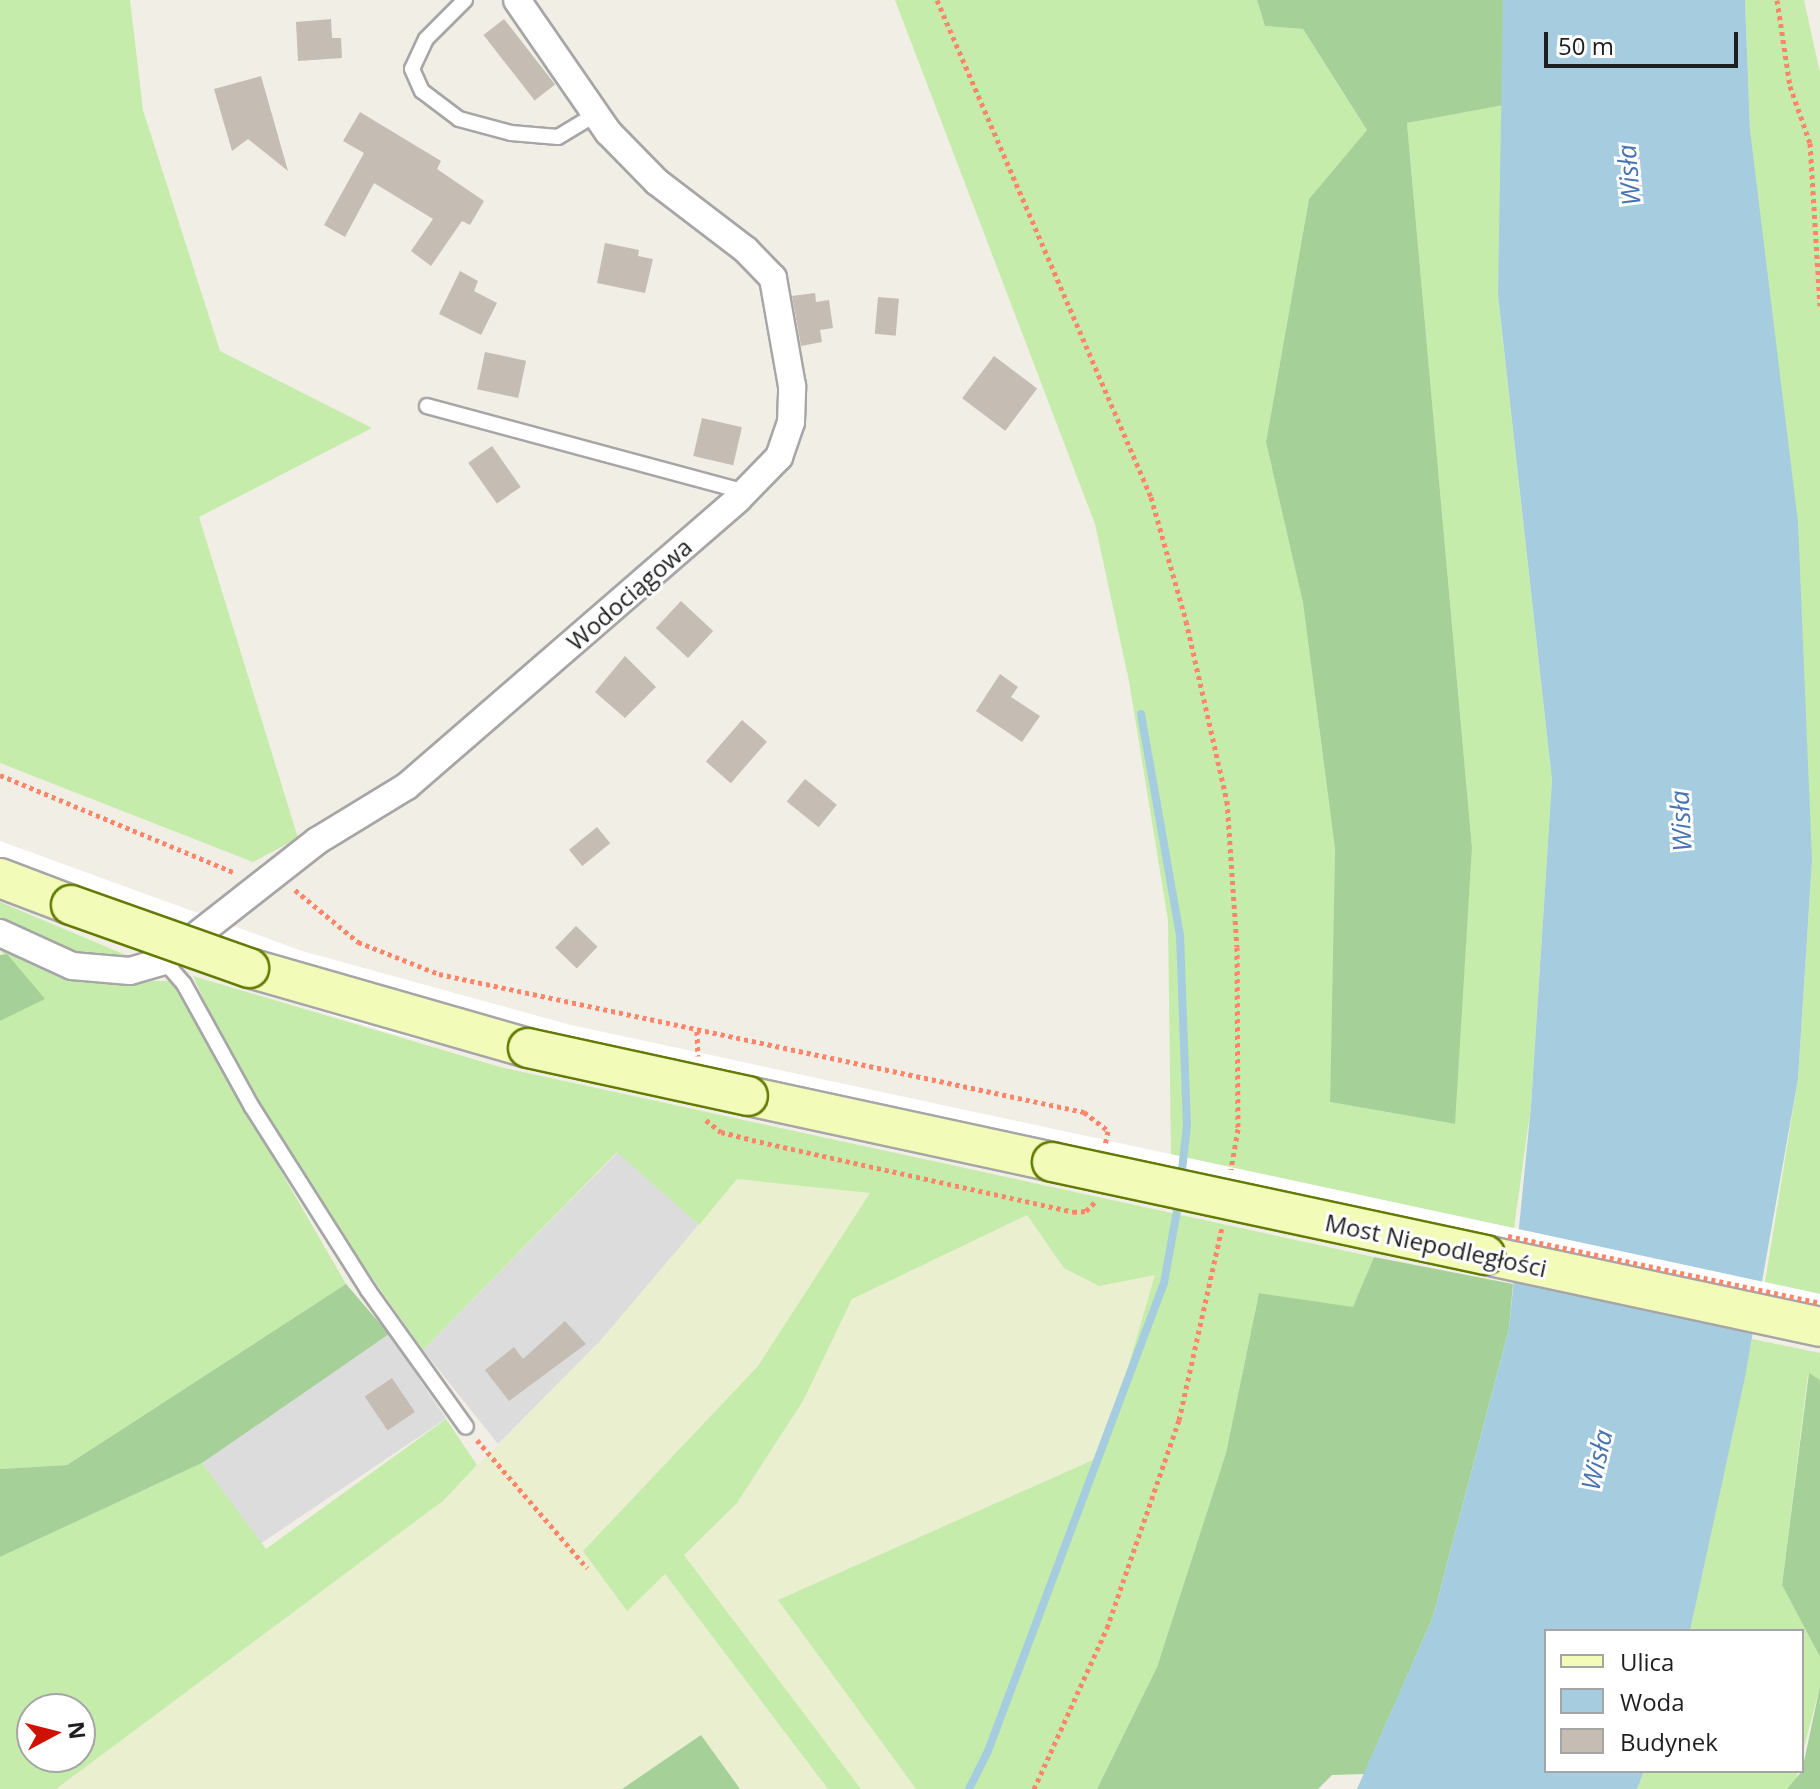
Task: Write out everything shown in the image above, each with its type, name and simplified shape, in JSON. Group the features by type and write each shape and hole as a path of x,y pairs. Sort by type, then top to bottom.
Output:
{"main road":[{"name":"Most Niepodległości","path":"0,878 249,968 528,1048 1820,1327"}],"street":[{"name":"Wodociągowa","path":"0,933 72,966 130,971 164,961 317,841 407,786 745,492 779,457 791,422 792,386 773,278 746,250 657,182 596,114 517,0"}],"lane":[{"path":"465,0 426,39 412,69 422,91 459,119 511,133 558,137 596,114"},
{"path":"427,406 745,492"},
{"path":"164,961 184,984 252,1107 368,1290 466,1427"}],"path":[{"path":"937,0 1151,497 1186,621 1227,801 1237,947 1238,1129 1230,1177"},
{"path":"1777,0 1790,86 1810,143 1820,306"},
{"path":"0,775 230,869 253,891"},
{"path":"1034,1789 1107,1628 1179,1420 1223,1224"},
{"path":"466,1427 587,1568"}],"shaded area":[{"path":"618,1152 699,1225 602,1339 498,1444 423,1350"},
{"path":"389,1334 446,1419 258,1545 201,1461"}],"green space":[{"path":"0,0 130,0 143,110 220,351 372,428 199,517 298,838 253,862 0,763"},
{"path":"895,0 1257,0 1265,26 1303,29 1367,130 1309,199 1266,442 1303,603 1335,849 1330,1102 1454,1124 1472,848 1407,123 1504,105 1498,295 1552,780 1531,1106 1514,1228 1171,1155 1168,920 1129,681 1095,524"},
{"path":"1257,0 1503,0 1504,105 1407,123 1472,848 1455,1124 1330,1102 1335,849 1303,603 1266,442 1309,199 1367,130 1303,29 1265,26"},
{"path":"1745,0 1804,0 1820,73 1820,1294 1765,1282 1798,1079 1812,860 1750,130"},
{"path":"0,902 140,961 83,958 0,925"},
{"path":"0,950 101,981 171,981 346,1284 67,1465 0,1469 0,1021 44,999"},
{"path":"7,954 45,999 0,1021 0,955"},
{"path":"193,976 500,1067 1374,1257 1353,1308 1259,1293 1226,1453 1157,1667 1097,1789 916,1789 778,1600 1102,1456 1155,1275 1099,1286 1064,1268 1027,1215 852,1299 803,1401 737,1503 684,1555 861,1789 828,1789 665,1574 627,1611 583,1551 758,1366 870,1193 737,1179 699,1225 617,1152 423,1350 252,1107"},
{"path":"737,1179 871,1193 758,1366 583,1551 665,1574 828,1789 740,1789 701,1735 622,1789 56,1789 77,1773 96,1773 96,1759 444,1500 602,1339"},
{"path":"1027,1214 1064,1268 1155,1275 1150,1300 1102,1456 778,1600 916,1789 861,1789 684,1555 737,1503 803,1401 852,1299"},
{"path":"1374,1257 1513,1284 1509,1329 1433,1617 1364,1774 1332,1775 1318,1789 1097,1789 1157,1667 1226,1453 1259,1293 1353,1307"},
{"path":"346,1284 389,1334 202,1463 0,1557 0,1469 67,1465"},
{"path":"1752,1339 1820,1353 1820,1380 1808,1374 1782,1585 1820,1657 1820,1686 1804,1748 1804,1629 1690,1629"},
{"path":"1809,1373 1820,1380 1820,1657 1782,1585"},
{"path":"446,1419 477,1465 444,1500 96,1759 96,1693 16,1693 16,1773 77,1773 56,1789 0,1789 0,1557 202,1463 266,1549"},
{"path":"1820,1686 1820,1789 1787,1789 1800,1773 1804,1773"},
{"path":"701,1735 740,1789 622,1789"},
{"path":"1643,1773 1798,1773 1795,1786 1787,1789 1637,1789"}],"water":[{"name":"Wisła","path":"1503,0 1745,0 1750,130 1798,522 1812,860 1798,1079 1745,1377 1690,1629 1544,1629 1544,1773 1643,1773 1637,1789 1357,1789 1433,1617 1509,1329 1531,1106 1552,780 1498,295"}],"pier":[{"path":"0,841 302,951 571,1025 1820,1294 1820,1348 607,1087 391,1033 243,988 0,897"}],"building":[{"path":"331,19 332,38 341,38 342,58 298,61 296,22"},
{"path":"504,19 555,84 535,100 484,35"},
{"path":"261,76 288,171 248,139 232,151 214,89"},
{"path":"360,112 441,161 437,169 484,201 470,225 462,221 431,266 411,251 433,219 374,183 345,237 324,225 364,153 343,141"},
{"path":"605,243 639,250 638,256 653,259 645,293 597,283"},
{"path":"460,271 478,281 474,291 497,303 481,335 439,314"},
{"path":"815,293 816,302 829,300 833,328 820,330 822,342 801,346 792,296"},
{"path":"878,297 899,299 896,336 875,334"},
{"path":"485,352 526,361 518,398 477,389"},
{"path":"994,356 1037,388 1005,431 962,398"},
{"path":"702,418 742,427 733,465 693,456"},
{"path":"492,446 521,487 497,504 468,463"},
{"path":"681,601 713,631 688,658 656,628"},
{"path":"625,656 656,687 625,718 595,692"},
{"path":"1000,674 1018,687 1011,697 1040,716 1022,742 976,711"},
{"path":"742,720 767,742 731,783 706,762"},
{"path":"805,779 837,805 819,827 787,802"},
{"path":"597,827 610,843 582,866 569,850"},
{"path":"576,926 598,947 577,968 555,948"},
{"path":"565,1321 586,1344 509,1401 485,1370 514,1347 523,1359"},
{"path":"392,1378 415,1412 388,1430 365,1396"}],"waterway":[{"path":"1141,714 1180,936 1187,1125 1181,1179"},
{"path":"969,1789 988,1751 1164,1283 1179,1200"}]}
